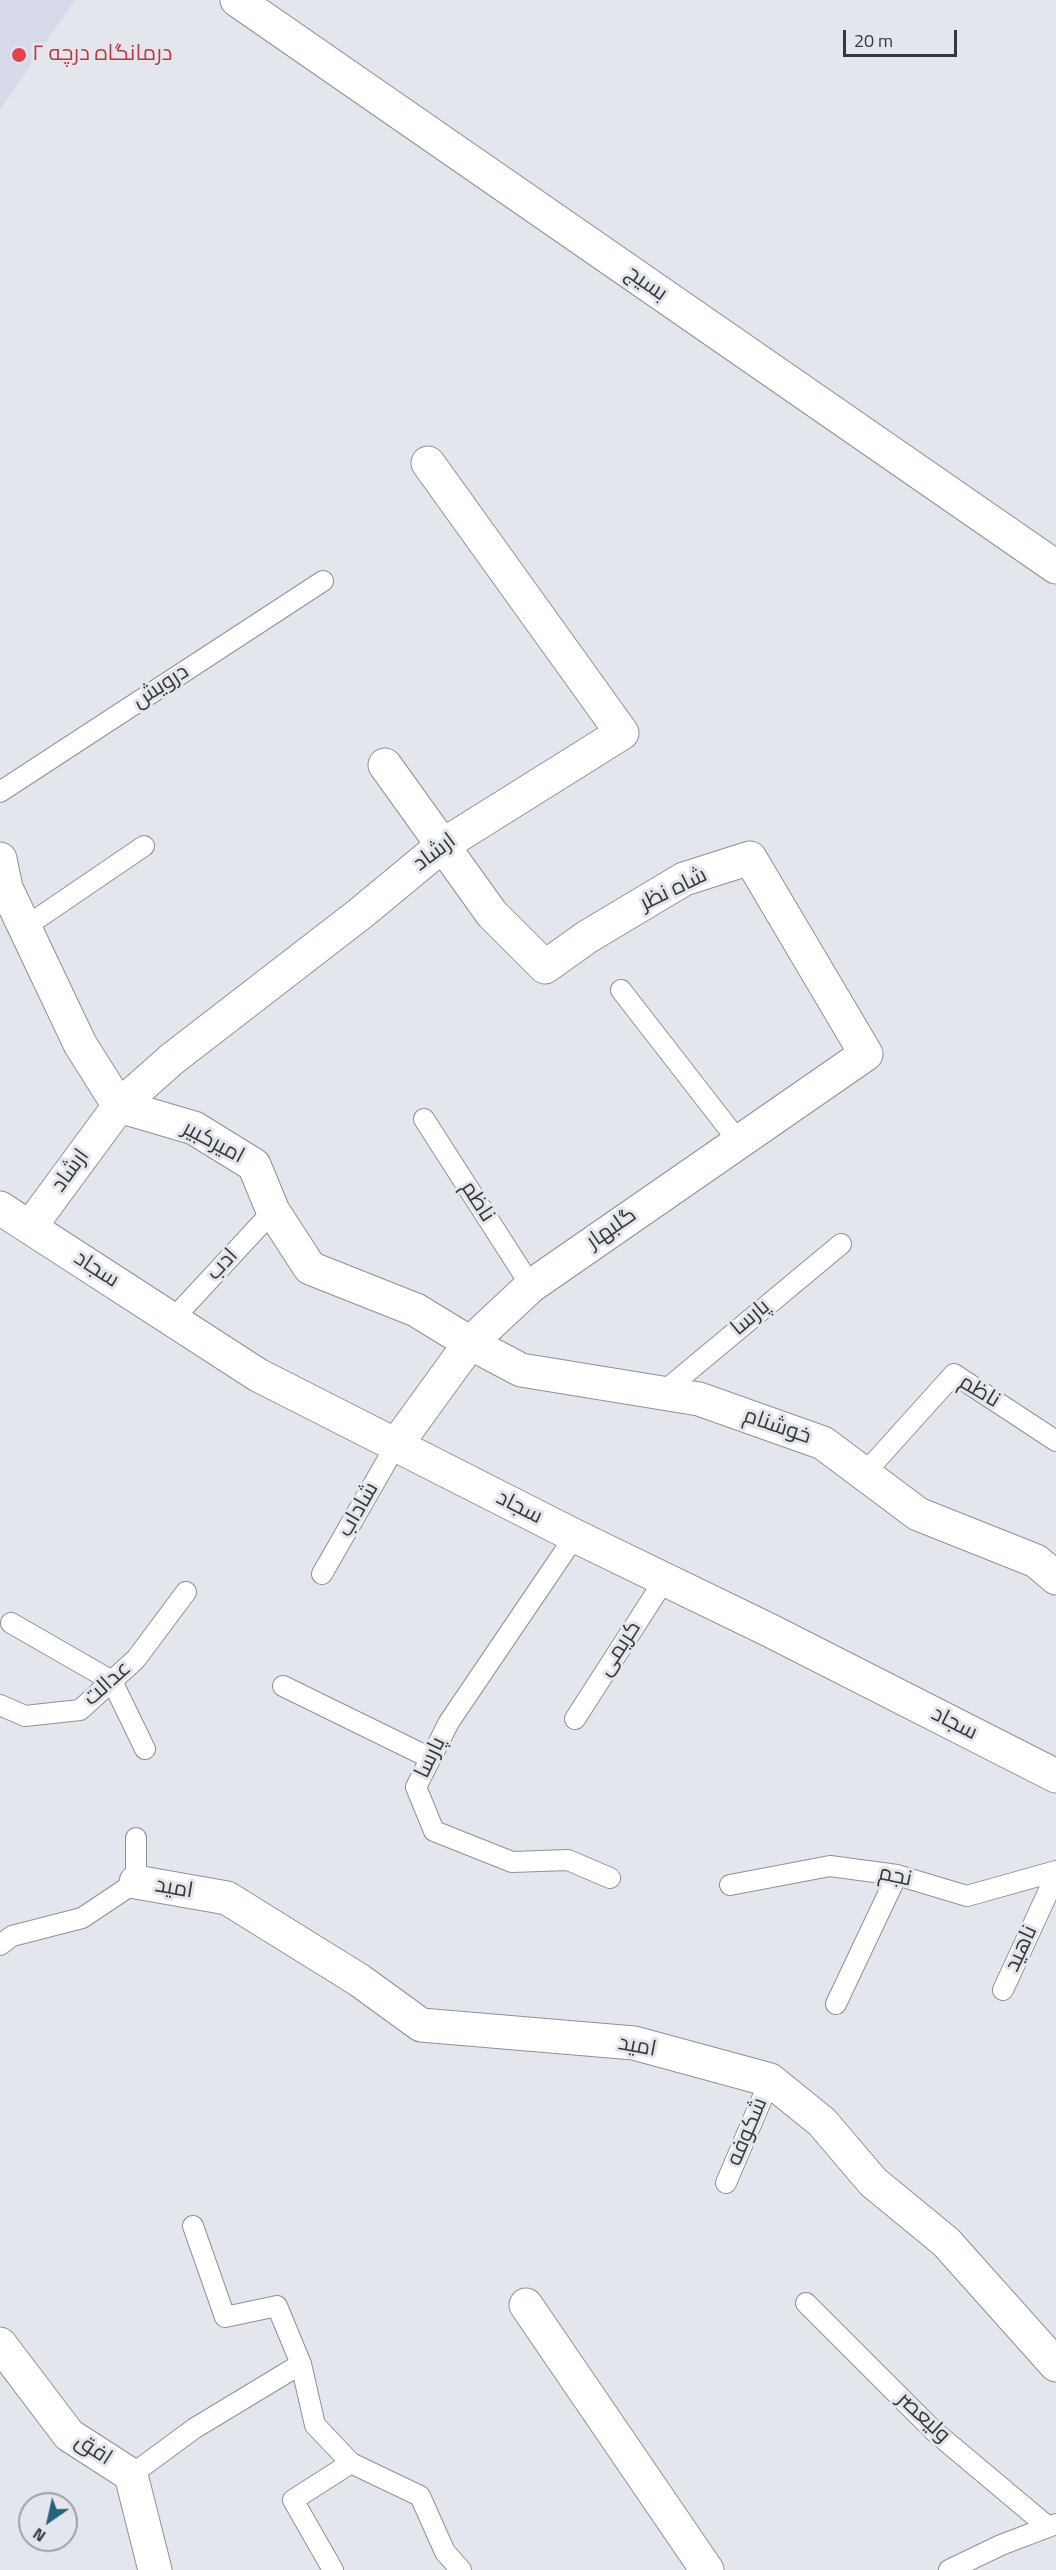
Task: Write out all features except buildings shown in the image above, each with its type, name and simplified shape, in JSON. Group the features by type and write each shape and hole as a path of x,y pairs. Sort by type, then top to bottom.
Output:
{"street":[{"name":"بسیج","path":"237,0 1056,567"},
{"name":"ارشاد","path":"30,1227 118,1106 172,1059 361,913 442,845 622,733 428,463"},
{"path":"385,765 442,845"},
{"name":"شاه نظر","path":"442,845 492,914 545,967 587,937 684,879 750,858 866,1054"},
{"path":"0,859 6,888 80,1044 118,1106"},
{"name":"گلبهار","path":"396,1445 470,1343 531,1286 866,1054"},
{"name":"امیرکبیر","path":"118,1106 195,1128 254,1165 273,1211 310,1268 416,1310 470,1343"},
{"name":"سجاد","path":"0,1208 258,1375 1056,1776"},
{"name":"خوشنام","path":"470,1343 521,1370 699,1399 823,1443 918,1514 1036,1561 1056,1578"},
{"name":"امید","path":"136,1882 226,1898 359,1980 421,2025 634,2043 770,2080 822,2122 873,2182 946,2242 1056,2365"},
{"path":"526,2305 707,2570"},
{"name":"افق","path":"0,2344 69,2435 131,2475 155,2570"}],"lane":[{"name":"درویش","path":"0,792 323,581"},
{"path":"25,927 144,846"},
{"path":"621,990 739,1142"},
{"name":"ناظم","path":"424,1119 531,1286"},
{"name":"ادب","path":"172,1320 273,1211"},
{"name":"پارسا","path":"662,1393 841,1244"},
{"name":"ناظم","path":"864,1474 954,1374 1056,1441"},
{"name":"شاداب","path":"322,1574 396,1445"},
{"name":"پارسا","path":"575,1536 449,1722 416,1786 434,1831 512,1862 568,1860 610,1878"},
{"name":"کریمی","path":"575,1719 665,1579"},
{"name":"عدالت","path":"0,1705 25,1716 80,1710 136,1659 186,1592"},
{"path":"11,1623 112,1681 145,1749"},
{"path":"283,1686 430,1758"},
{"name":"امید","path":"0,1945 12,1936 82,1918 136,1882 136,1838"},
{"name":"نجم","path":"730,1885 830,1866 897,1875 967,1896 1056,1873"},
{"name":"ناهید","path":"1003,1990 1056,1873"},
{"path":"836,2004 897,1875"},
{"name":"شکوفه","path":"726,2183 770,2080"},
{"path":"193,2226 225,2317 277,2306 301,2364 315,2425 351,2463 420,2496 445,2552 462,2570"},
{"name":"ولیعصر","path":"806,2303 935,2432 1052,2525"},
{"path":"131,2475 195,2428 301,2364"},
{"path":"333,2570 293,2500 351,2463"},
{"path":"949,2570 1052,2525"}],"shaded area":[{"name":"درمانگاه درچه ۲","path":"0,0 75,0 0,110"}],"place":[{"name":"درمانگاه درچه ۲","path":"19,55"}]}
